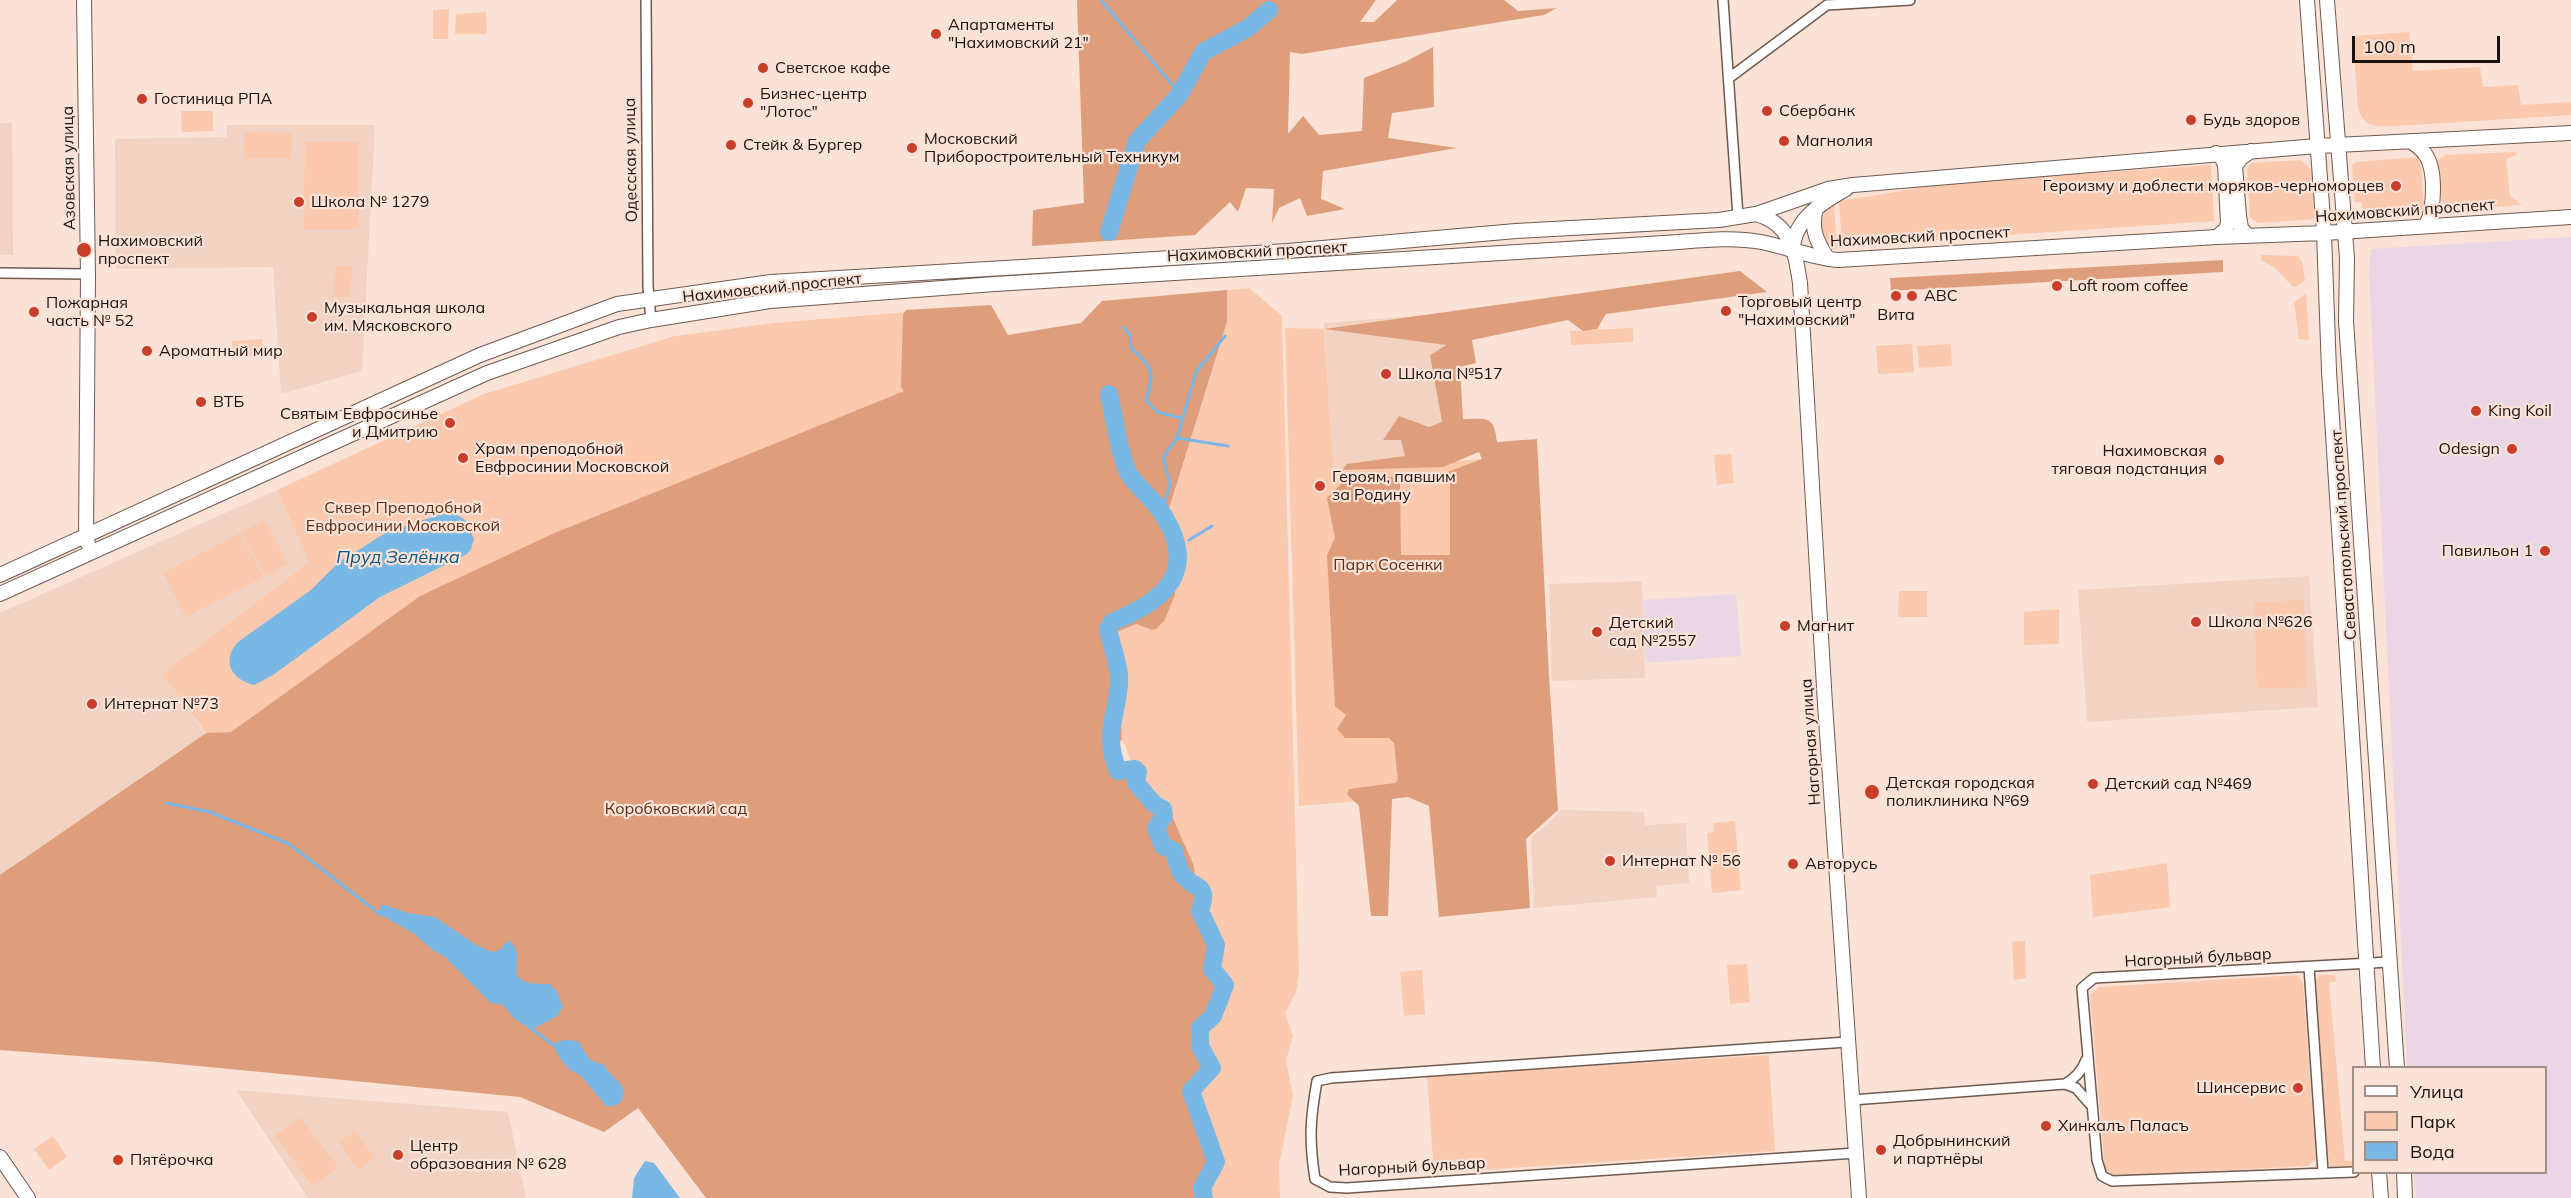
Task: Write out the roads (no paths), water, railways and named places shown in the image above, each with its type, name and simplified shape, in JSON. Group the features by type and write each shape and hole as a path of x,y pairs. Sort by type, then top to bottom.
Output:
{"main road":[{"name":"Азовская улица","path":"84,0 87,274 86,537 90,552"},
{"name":"Севастопольский проспект","path":"2307,0 2324,233 2329,371 2373,1066"},
{"name":"Севастопольский проспект","path":"2327,0 2346,232 2346,321 2397,1066"},
{"name":"Нахимовский проспект","path":"0,575 480,355 616,304 771,282 1288,250 1516,231 1738,217 1756,214 1828,189 1853,185 2216,153 2571,133"},
{"path":"2410,141 2427,156 2430,167 2433,206 2426,225"},
{"path":"2247,235 2241,228 2235,166 2251,151"},
{"path":"2216,153 2225,165 2228,223 2217,237"},
{"name":"Нахимовский проспект","path":"1816,208 1853,185"},
{"path":"1793,249 1793,241 1799,227 1816,208"},
{"path":"1800,283 1808,269 1826,259 1814,235 1816,208"},
{"name":"Нагорная улица","path":"1756,214 1771,219 1786,234 1793,249 1800,283 1815,546 1859,1198"},
{"name":"Нахимовский проспект","path":"0,594 487,373 619,327 770,301 995,284 1664,243 1751,241 1793,249 1826,259 2247,235 2346,232 2571,217"},
{"path":"1751,241 1759,246 1788,254 1800,283"},
{"path":"0,1157 28,1198"},
{"path":"2379,1174 2381,1198"},
{"path":"2404,1174 2405,1198"}],"street":[{"name":"Одесская улица","path":"646,0 651,320"},
{"path":"1723,0 1738,217"},
{"path":"1729,78 1827,5 1910,0"},
{"path":"0,273 87,274"},
{"name":"Нагорный бульвар","path":"2352,1172 2112,1181 2102,1176 2097,1160 2082,988 2094,978 2390,962"},
{"path":"2309,967 2323,1172"},
{"name":"Нагорный бульвар","path":"1848,1042 1331,1078 1317,1081 1309,1144 1315,1179 1330,1187 1347,1188 1856,1153"},
{"path":"2065,1084 2083,1069 2087,1058"},
{"path":"1852,1100 2065,1084 2076,1088 2092,1106"}],"water":[{"name":"Пруд Зелёнка","path":"454,513 465,520 474,539 467,554 380,597 273,675 254,685 234,674 230,656 238,642 311,590 339,562 387,532 442,514"},
{"path":"382,904 408,913 435,917 476,945 492,952 500,950 508,940 515,947 518,976 532,983 550,984 557,992 563,1007 557,1016 531,1030 514,1018 503,1005 491,1003 445,957 413,933 378,913"},
{"path":"564,1040 578,1041 590,1060 604,1065 624,1090 621,1102 614,1106 606,1106 581,1076 570,1070 552,1044"},
{"path":"645,1161 654,1163 680,1198 632,1198 634,1178"}],"waterway":[{"path":"1101,0 1180,94"},
{"path":"1109,232 1137,141 1180,94 1203,52 1248,28 1269,10"},
{"path":"1123,327 1130,335 1131,348 1144,360 1150,371 1151,383 1146,400 1157,412 1181,418"},
{"path":"1162,512 1170,484 1163,457 1177,438 1196,372 1225,336"},
{"path":"1109,394 1126,468 1162,513 1173,533 1178,551 1177,567 1162,593 1148,604 1112,622 1108,629 1119,678 1111,746 1118,771 1135,769 1138,772 1136,783 1154,804 1163,809 1164,816 1156,828 1163,846 1174,851 1182,874 1202,891 1203,902 1200,911 1216,945 1212,969 1225,985 1213,1016 1200,1028 1200,1046 1212,1068 1191,1091 1216,1162 1202,1188 1204,1198"},
{"path":"1177,438 1228,446"},
{"path":"1189,540 1212,526"},
{"path":"1179,548 1183,545"},
{"path":"166,803 210,812 289,844 381,915"},
{"path":"529,1027 555,1046"}],"place":[{"name":"Апартаменты \"Нахимовский 21\"","path":"936,34"},
{"name":"Светское кафе","path":"763,68"},
{"name":"Гостиница РПА","path":"142,99"},
{"name":"Бизнес-центр \"Лотос\"","path":"748,103"},
{"name":"Сбербанк","path":"1767,111"},
{"name":"Будь здоров","path":"2191,120"},
{"name":"Магнолия","path":"1784,141"},
{"name":"Стейк & Бургер","path":"731,145"},
{"name":"Московский Приборостроительный Техникум","path":"912,148"},
{"name":"Героизму и доблести моряков-черноморцев","path":"2396,186"},
{"name":"Школа № 1279","path":"299,202"},
{"name":"Нахимовский проспект","path":"84,250"},
{"name":"Loft room coffee","path":"2057,286"},
{"name":"Вита","path":"1896,296"},
{"name":"ABC","path":"1912,296"},
{"name":"Торговый центр \"Нахимовский\"","path":"1726,311"},
{"name":"Пожарная часть № 52","path":"34,312"},
{"name":"Музыкальная школа им. Мясковского","path":"312,317"},
{"name":"Ароматный мир","path":"147,351"},
{"name":"Школа №517","path":"1386,374"},
{"name":"ВТБ","path":"201,402"},
{"name":"King Koil","path":"2476,411"},
{"name":"Святым Евфросинье и Дмитрию","path":"450,423"},
{"name":"Odesign","path":"2512,449"},
{"name":"Храм преподобной Евфросинии Московской","path":"463,458"},
{"name":"Нахимовская тяговая подстанция","path":"2219,460"},
{"name":"Героям, павшим за Родину","path":"1320,486"},
{"name":"Павильон 1","path":"2545,551"},
{"name":"Школа №626","path":"2196,622"},
{"name":"Магнит","path":"1785,626"},
{"name":"Детский сад №2557","path":"1597,632"},
{"name":"Интернат №73","path":"92,704"},
{"name":"Детский сад №469","path":"2093,784"},
{"name":"Детская городская поликлиника №69","path":"1872,792"},
{"name":"Интернат № 56","path":"1610,861"},
{"name":"Авторусь","path":"1793,864"},
{"name":"Шинсервис","path":"2298,1088"},
{"name":"Хинкалъ Паласъ","path":"2046,1126"},
{"name":"Добрынинский и партнёры","path":"1881,1150"},
{"name":"Центр образования № 628","path":"398,1155"},
{"name":"Пятёрочка","path":"118,1160"}],"park label":[{"name":"Сквер Преподобной Евфросинии Московской","path":"403,517"},
{"name":"Парк Сосенки","path":"1388,565"},
{"name":"Коробковский сад","path":"676,809"}]}
